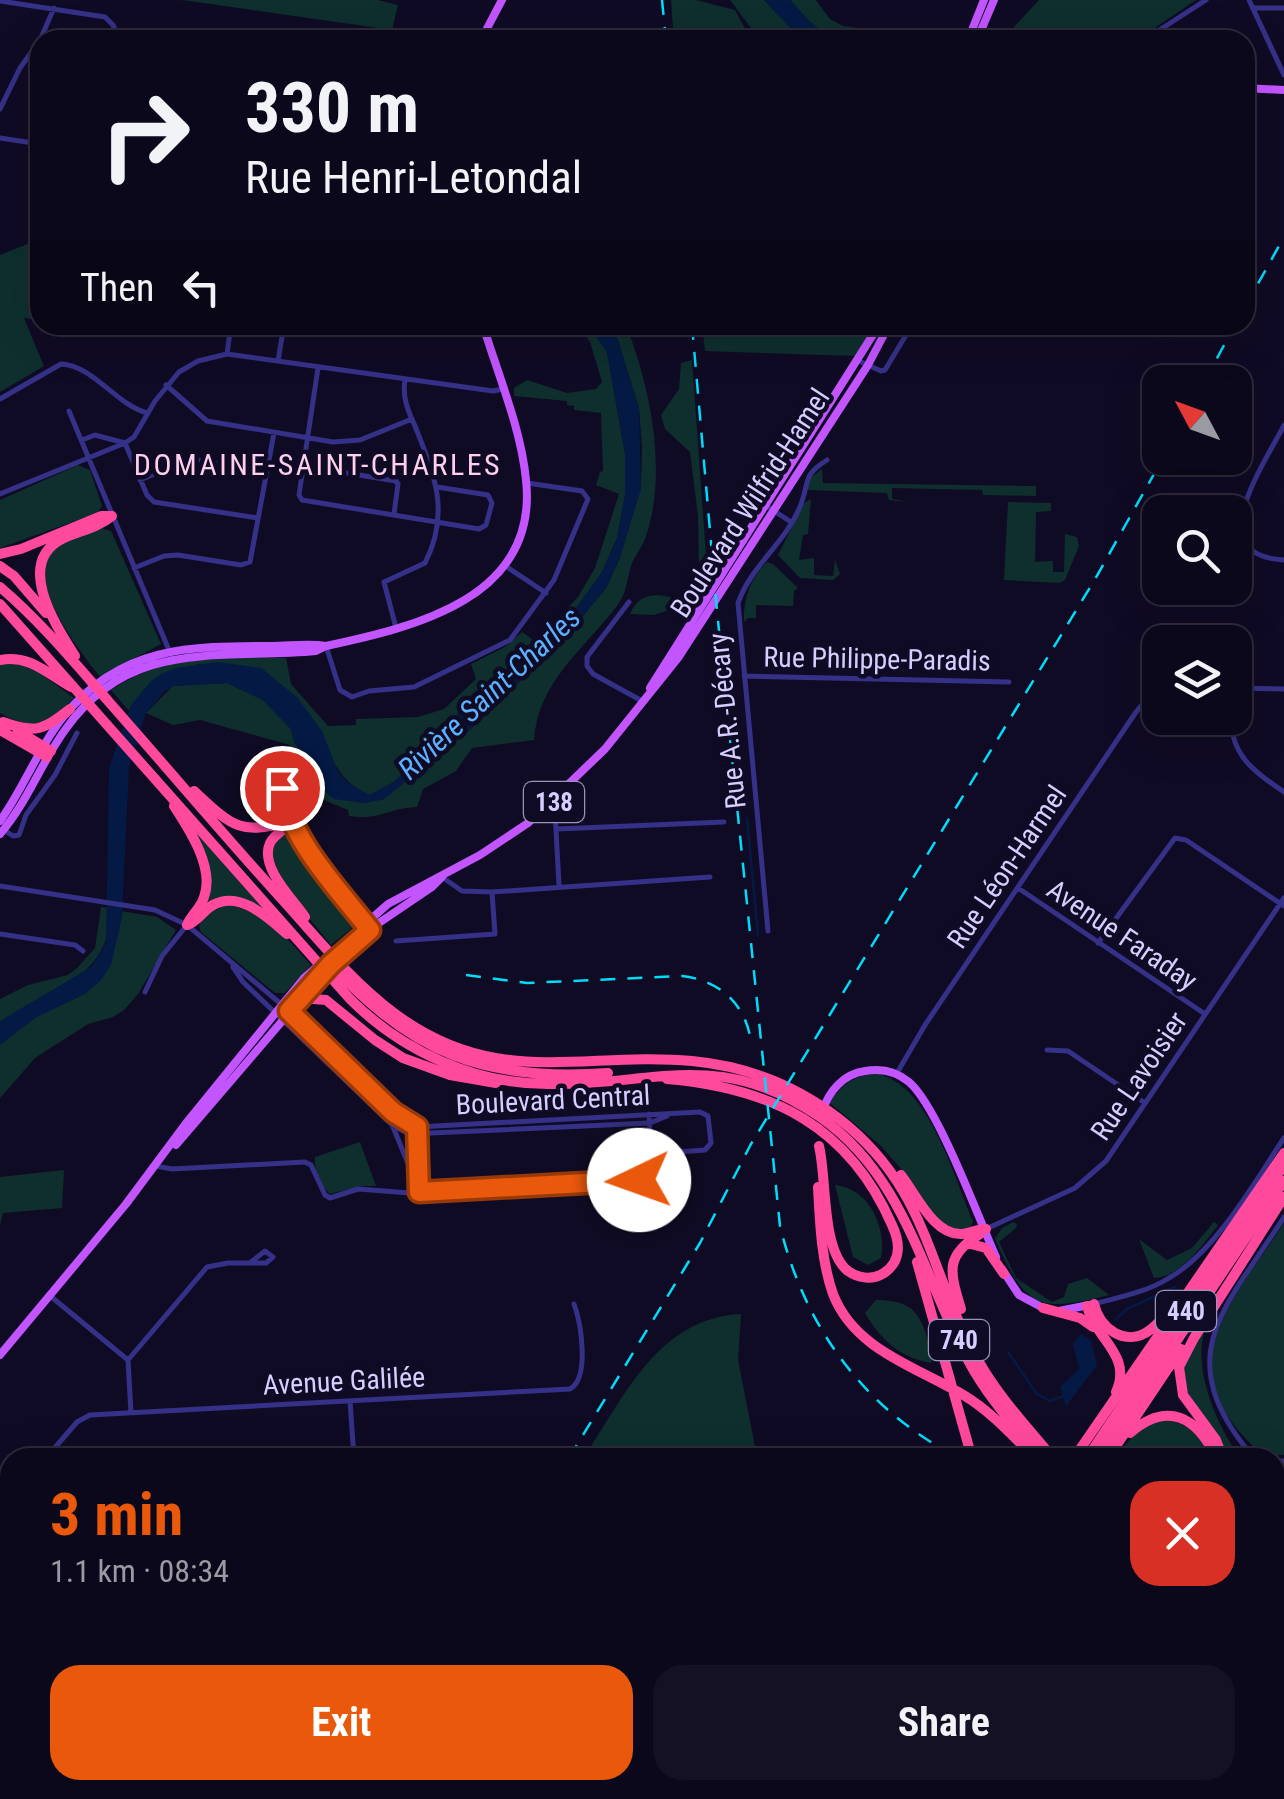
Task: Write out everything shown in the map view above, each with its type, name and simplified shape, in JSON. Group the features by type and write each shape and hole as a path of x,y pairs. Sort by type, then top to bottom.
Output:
{"highway":[{"path":"0,554 100,516 112,516"},
{"path":"56,626 41,587 45,556 62,539 104,523 112,516"},
{"path":"0,566 28,591 56,626 88,678"},
{"name":"740","path":"0,587 88,678 321,943 396,1015 461,1048 528,1063 694,1061 792,1100 834,1123 874,1152 912,1204 970,1343 1002,1396 1045,1448"},
{"name":"740","path":"0,604 367,1016 398,1040 454,1066 522,1083 571,1084 679,1073 739,1079 766,1077 802,1094 872,1165 901,1208 966,1358 1030,1448"},
{"path":"0,660 29,662 79,692"},
{"path":"1,724 37,730 70,709"},
{"path":"1,724 46,752"},
{"path":"180,782 227,820 248,829 262,830 294,821"},
{"path":"164,787 190,832 205,873 203,901 187,925"},
{"path":"294,821 271,840 269,861 321,943"},
{"path":"187,925 217,903 239,902 257,910 305,946"},
{"path":"333,966 381,1015 434,1048 488,1067 562,1076 652,1070 679,1073"},
{"path":"301,998 326,1000 375,1040 420,1065 479,1081 522,1083"},
{"path":"534,1073 644,1061"},
{"path":"646,1075 739,1079"},
{"path":"819,1146 830,1233 840,1262 861,1277 879,1276 897,1256 896,1234 834,1123"},
{"path":"834,1123 889,1161 939,1226 960,1234 986,1229"},
{"path":"819,1146 817,1178 824,1253 834,1296 844,1315 879,1349 978,1404 1027,1448"},
{"path":"1090,1436 1284,1153"},
{"name":"440","path":"1085,1448 1284,1165"},
{"name":"440","path":"1105,1448 1284,1181"},
{"path":"1116,1448 1284,1197"},
{"path":"901,1208 971,1448"},
{"path":"1090,1305 1113,1333 1129,1337 1148,1332 1236,1222"},
{"path":"970,1343 952,1276 954,1258 966,1243 986,1229"},
{"path":"1220,1448 1185,1398 1179,1372 1187,1351 1258,1237"},
{"path":"966,1243 986,1248 1004,1274"},
{"path":"1083,1448 1122,1376 1120,1360 1101,1334 1090,1305"},
{"path":"1043,1308 1080,1318 1101,1334"},
{"path":"1118,1448 1134,1430 1160,1416 1190,1422 1209,1448"}],"main road":[{"path":"486,30 502,0"},
{"path":"972,30 984,0"},
{"path":"981,30 994,0"},
{"path":"1255,89 1284,90"},
{"path":"1,828 70,709 114,673 209,645 326,646 459,606 486,586 504,565 524,520 526,483 487,335"},
{"name":"Boulevard Wilfrid-Hamel","path":"863,363 875,335"},
{"name":"Boulevard Wilfrid-Hamel","path":"0,1355 156,1166 193,1127 282,1011 342,947 417,886 495,847 583,774 678,658 769,508 882,335"},
{"path":"46,752 99,694 137,669 171,654"},
{"name":"Boulevard Wilfrid-Hamel","path":"282,1011 301,998 317,972 333,966 342,947"},
{"path":"819,1146 822,1111 836,1086 860,1071 896,1074 914,1087 930,1110 1004,1274 1018,1295 1043,1308 1062,1310 1090,1305"}],"street":[{"path":"1160,30 1206,0"},
{"path":"1249,0 1284,75"},
{"path":"0,1 105,17 115,30"},
{"path":"44,30 54,8"},
{"path":"1254,8 1284,8"},
{"path":"0,109 3,93 30,54"},
{"path":"0,138 30,142"},
{"path":"227,354 230,335"},
{"path":"278,361 282,335"},
{"path":"863,363 885,370 906,335"},
{"path":"0,494 125,444 134,437 166,385 187,366 227,354 405,380 502,389"},
{"path":"0,399 61,364 68,364 128,406 147,413"},
{"path":"318,368 299,495 302,500 484,528 492,503 488,495 437,487"},
{"path":"396,628 384,582 425,562 440,510 437,487 403,392 405,380"},
{"path":"166,385 207,421 333,442 360,440 412,419"},
{"path":"69,411 171,654"},
{"path":"1284,425 1245,505 1240,526 1240,535 1248,548 1262,557 1284,560"},
{"path":"134,568 164,556 245,564 252,556 274,433"},
{"path":"82,440 95,436 125,444"},
{"path":"125,444 150,499 161,504 258,518"},
{"path":"140,480 190,459 266,472"},
{"name":"Rue A.R.-Décary","path":"768,931 738,604 756,566 791,522 802,501 808,474 827,460"},
{"path":"304,466 396,481 394,514"},
{"path":"326,646 334,676 348,697 369,691 404,690 510,640 546,593 588,499 586,494 526,483"},
{"path":"769,508 791,522"},
{"path":"504,565 546,593"},
{"path":"629,602 586,666 593,674 644,702"},
{"name":"Rue Philippe-Paradis","path":"744,676 1009,682"},
{"path":"1252,688 1284,689"},
{"name":"Rue Léon-Harmel","path":"896,1074 1142,704"},
{"path":"1,828 13,836 19,835 26,815 77,733"},
{"path":"1232,735 1252,769 1284,792"},
{"path":"46,752 63,761"},
{"path":"287,758 282,794 294,821 322,870 367,926"},
{"path":"549,806 555,812 559,886"},
{"path":"557,829 724,822"},
{"path":"1098,943 1175,838 1182,838 1283,902"},
{"path":"442,876 462,891 492,892 710,877"},
{"name":"Boulevard Central","path":"0,886 155,910 187,925 416,1131 670,1114"},
{"name":"Avenue Faraday","path":"1018,888 1205,1014"},
{"path":"396,940 495,934 492,892"},
{"name":"Rue Lavoisier","path":"986,1229 1086,1180 1106,1161 1283,902"},
{"path":"145,992 162,956 187,925"},
{"path":"0,934 75,945 83,951"},
{"name":"Boulevard Central","path":"282,1011 392,1124 416,1131 534,1130 650,1123 670,1114"},
{"path":"320,1054 327,1047"},
{"path":"1047,1050 1068,1051 1145,1102"},
{"path":"361,1093 367,1087"},
{"path":"652,1154 702,1151 709,1147 708,1116 700,1112 670,1114"},
{"path":"156,1166 172,1169 304,1162 311,1165 327,1197 358,1189 419,1192 639,1180 650,1177 652,1172 649,1114"},
{"path":"534,1121 534,1130"},
{"path":"392,1124 412,1173 418,1178"},
{"path":"416,1131 419,1192"},
{"path":"1090,1305 1154,1286 1188,1265 1213,1238 1284,1138"},
{"path":"1246,1448 1218,1408 1209,1382 1208,1358 1220,1317 1284,1217"},
{"path":"131,1413 128,1360 207,1268 252,1262"},
{"path":"50,1295 128,1360"},
{"name":"Avenue Galilée","path":"56,1448 85,1417 570,1389 581,1380 582,1369 574,1304"},
{"path":"350,1401 353,1448"}],"green space":[{"path":"183,0 378,0 398,5 392,30"},
{"path":"671,0 696,0 735,10 746,30 673,30"},
{"path":"730,0 764,0 792,30 752,30"},
{"path":"790,0 816,0 830,19 866,30 821,30"},
{"path":"1039,0 1196,0 1152,30 1011,30"},
{"path":"30,243 30,319 24,318 44,366 0,392 0,255"},
{"path":"585,335 595,335 607,352 625,454 625,495 617,538 602,572 577,607 536,648 471,695 451,724 394,782 370,795 360,790 338,769 322,731 198,664 130,712 111,690 153,669 195,659 286,658 291,684 328,726 356,725 356,719 418,717 444,709 476,679 471,664 505,647 522,632 536,642 578,597 595,568 619,494 596,485 603,471 601,413 574,410 567,401 514,396 514,388 527,380 567,393 596,389 602,382"},
{"path":"616,335 629,335 653,429 656,484 652,511 645,540 632,563 620,601 553,684 537,719 534,740 472,748 456,771 423,789 417,807 368,817 349,816 348,810 319,798 315,774 308,762 316,772 320,787 334,798 364,803 384,799 474,726 570,632 606,588 619,560 641,488 639,408"},
{"path":"703,335 869,335 857,356 705,351"},
{"path":"692,360 707,570 684,605 654,615 630,614 646,597 660,595 684,601 699,571 698,516 690,452 665,429 661,415 679,389 681,363"},
{"path":"78,465 90,470 102,506 97,513 0,548 0,500"},
{"path":"822,469 823,483 1036,486 1036,496 892,488 892,499 908,502 889,500 887,493 807,490 810,478"},
{"path":"811,499 808,534 803,535 799,560 814,558 814,575 833,576 835,560 840,574 833,580 800,578 778,555 804,503"},
{"path":"1008,502 1051,503 1051,511 1036,512 1035,562 1053,561 1053,572 1064,572 1065,534 1077,537 1079,546 1065,580 1004,580"},
{"path":"102,528 111,531 161,644 100,677 56,613 45,575 47,559 58,546"},
{"path":"767,562 798,588 794,591 793,606 756,605 756,618 744,622 749,590"},
{"path":"9,661 32,667 74,698 40,722 22,722 0,713 0,664"},
{"path":"227,683 263,700 291,729 294,742 306,758 290,745 200,720 173,725 146,713 173,686"},
{"path":"194,829 269,913 234,899 204,909 208,896"},
{"path":"289,831 295,834 317,874 353,919 352,928 331,945 276,870 272,845"},
{"path":"221,904 261,918 311,965 285,993 275,993 201,932 203,917"},
{"path":"101,907 109,908 108,930 102,950 90,966 57,992 0,1023 0,999 28,985 68,975 95,948"},
{"path":"121,911 157,917 176,930 138,994 113,1017 88,1024 35,1058 0,1098 0,1043 50,1008 84,993"},
{"path":"878,1074 896,1082 926,1114 948,1158 973,1221 971,1227 957,1230 939,1222 880,1145 830,1103 850,1081"},
{"path":"360,1142 376,1186 330,1194 318,1177 315,1157"},
{"path":"64,1170 62,1208 3,1213 0,1225 0,1177"},
{"path":"835,1185 857,1193 878,1222 881,1258 868,1265 853,1257"},
{"path":"1013,1222 1016,1228 999,1242 1016,1278 1052,1302 1064,1297 1068,1284 1087,1278 1109,1295 1065,1304 1049,1303 1036,1299 1025,1291 1015,1279 995,1239 1002,1228"},
{"path":"1214,1222 1218,1225 1190,1259 1173,1272 1154,1278 1139,1239 1167,1260 1192,1248"},
{"path":"1284,1223 1284,1448 1255,1448 1225,1413 1214,1388 1211,1363 1216,1338 1239,1289"},
{"path":"876,1300 902,1304 917,1315 933,1358 931,1363 900,1352 878,1331 865,1313"},
{"path":"741,1314 738,1360 755,1448 590,1448 647,1364 687,1329"},
{"path":"1214,1316 1203,1337 1202,1368 1217,1416 1234,1448 1224,1448 1192,1401 1183,1377 1189,1352"},
{"path":"1164,1419 1180,1423 1192,1431 1204,1448 1123,1448 1139,1429"}],"water":[{"path":"764,0 790,0 821,30 792,30"},
{"name":"Rivière Saint-Charles","path":"595,335 616,335 639,408 641,488 619,560 606,588 570,631 474,726 384,799 364,803 334,799 320,787 316,772 294,742 291,729 263,700 227,683 173,686 164,692 146,713 129,767 122,917 111,965 85,994 35,1018 0,1045 0,1021 91,967 106,943 109,768 131,705 151,681 177,668 217,662 261,668 297,697 322,731 338,772 348,783 370,795 394,782 451,724 471,695 516,662 528,648 536,647 577,607 602,572 617,539 625,495 625,454 607,352"},
{"path":"1081,1334 1091,1340 1097,1365 1066,1406 1060,1387 1079,1369 1073,1344"}],"waterway":[{"path":"747,818 758,935"},
{"path":"1116,1319 1127,1309 1175,1287"},
{"path":"1008,1352 1037,1394 1050,1401 1064,1396"}],"railway":[{"path":"662,0 665,30"},
{"path":"1255,289 1284,237"},
{"path":"693,335 780,1226 805,1299 844,1362 895,1416 942,1448"},
{"path":"1213,365 1230,335"},
{"path":"575,1448 700,1243 751,1144 1094,581 1153,475"},
{"path":"466,975 527,983 695,978 719,989 737,1005 751,1042"}],"district":[{"name":"DOMAINE-SAINT-CHARLES","path":"318,464"}],"route":[{"path":"282,788 288,809 315,860 370,930 331,964 289,1011 393,1112 417,1127 419,1192 639,1180"}]}
